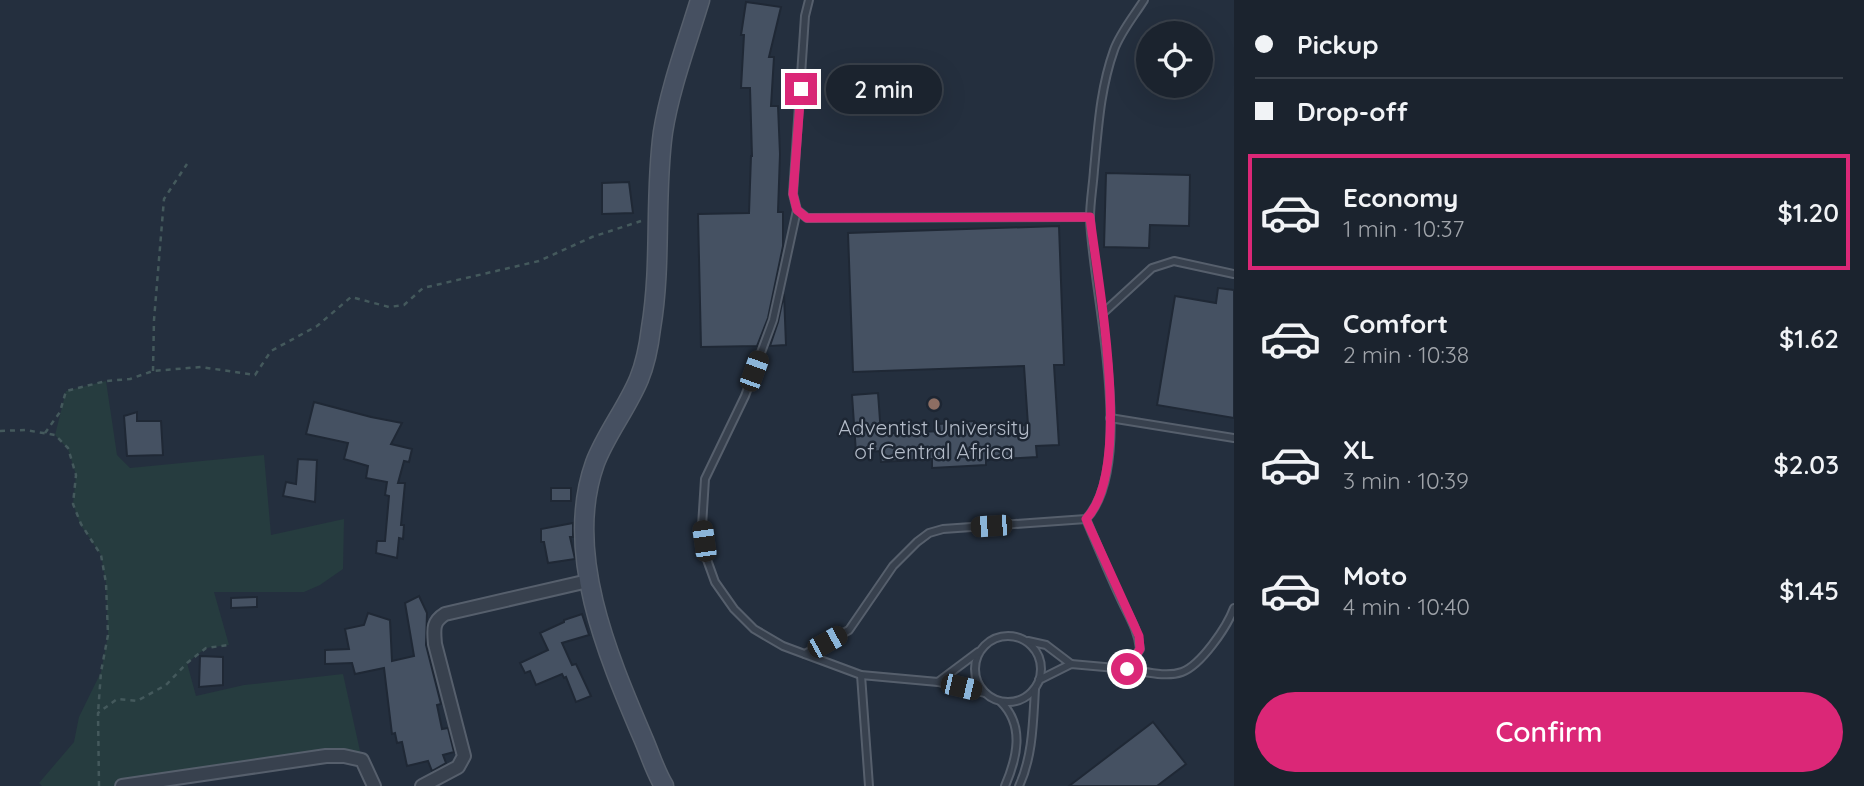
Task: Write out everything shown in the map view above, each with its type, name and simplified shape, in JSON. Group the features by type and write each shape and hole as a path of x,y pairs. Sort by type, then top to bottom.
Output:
{"street":[{"path":"664,786 626,701 588,581 584,533 587,494 596,462 639,379 648,352 654,311 663,132 700,0"},
{"path":"422,786 458,767 464,756 435,644 434,626 438,619 445,614 588,581"},
{"path":"122,786 326,756 362,760 374,786"}],"lane":[{"path":"809,0 805,16 793,194 797,210 773,320 745,396 705,479 702,526 706,557 715,582 734,609 754,629 783,646 861,675 938,682 985,693 1001,702 1009,709 1017,731 1017,747 1005,786"},
{"path":"805,654 849,630 893,566 929,533 943,529 1086,519 1095,510 1104,485 1110,418 1108,370 1090,217 1100,102 1115,48 1144,0"},
{"path":"797,210 807,218 1090,217"},
{"path":"1102,314 1152,268 1162,264 1174,261 1234,274"},
{"path":"1110,418 1234,438"},
{"path":"1086,519 1139,636 1140,649 1127,669"},
{"path":"1039,680 1071,664 1165,674 1183,671 1198,660 1227,626 1234,608"},
{"path":"938,682 988,643 1005,636 1046,645 1071,664"},
{"path":"1020,786 1032,737 1035,689 1041,671 1037,653 1024,640"},
{"path":"981,650 977,658 976,677 985,693"},
{"path":"861,675 869,786"},
{"path":"1001,702 1020,700 1035,689"}],"path":[{"path":"153,371 163,199 187,164"},
{"path":"45,433 60,412 66,391 106,381 130,379 153,371 201,367 255,375 271,351 317,326 351,298 389,307 404,306 423,288 539,261 592,237 658,217"},
{"path":"0,431 25,430 55,435 68,448 76,475 73,503 80,524 101,555 106,583 108,635 101,672 98,713 99,786"},
{"path":"98,713 117,699 137,701 166,685 206,648 229,645"}],"green space":[{"path":"106,381 117,455 130,468 264,455 271,535 344,519 343,569 304,592 214,592 229,645 206,648 187,663 196,696 244,685 343,674 362,760 344,756 122,786 42,786 39,783 74,742 79,717 101,672 108,635 106,583 101,555 80,524 73,504 76,475 68,449 55,435 66,391"}],"building":[{"path":"746,2 781,7 769,57 774,57 771,106 778,106 778,212 783,212 783,246 768,318 757,346 701,347 698,214 749,213 752,156 750,88 741,88 744,35 741,35"},
{"path":"1106,173 1190,175 1189,226 1150,225 1149,248 1104,247"},
{"path":"629,182 633,213 602,214 602,183"},
{"path":"1059,226 1064,365 1054,365 1059,445 1036,446 1037,457 986,460 986,465 932,468 932,459 881,462 880,451 856,453 852,395 878,393 881,434 940,431 939,424 974,421 975,428 1028,425 1024,366 853,372 848,233"},
{"path":"1218,288 1234,290 1234,418 1157,405 1175,296 1216,303"},
{"path":"784,294 786,345 770,346 778,322"},
{"path":"314,402 402,423 391,444 412,449 409,462 404,461 398,483 405,483 401,525 404,525 403,539 399,538 397,558 376,553 377,541 385,541 389,496 385,495 387,482 366,478 368,466 344,459 348,443 306,434"},
{"path":"137,412 137,421 161,421 163,455 127,456 124,416"},
{"path":"298,459 317,460 315,502 283,496 286,482 296,484"},
{"path":"551,488 571,488 571,501 551,501"},
{"path":"573,523 573,537 570,537 575,559 548,563 544,542 541,542 541,529"},
{"path":"419,596 427,613 426,645 441,704 437,705 442,729 448,728 454,752 443,755 446,763 432,771 428,761 407,766 402,742 397,743 395,733 392,734 384,668 355,674 352,663 325,664 325,650 349,649 345,629 364,625 368,613 390,620 392,661 414,656 405,603"},
{"path":"257,597 257,607 231,608 231,598"},
{"path":"582,614 589,635 562,643 572,665 576,664 591,696 576,702 566,677 562,674 536,685 530,671 525,673 520,663 548,650 540,633"},
{"path":"200,656 223,657 223,685 199,687"},
{"path":"1153,722 1186,764 1157,786 1069,786"}],"place":[{"name":"Adventist University of Central Africa","path":"934,404"}],"route":[{"path":"801,89 793,194 797,210 807,218 1090,217 1108,370 1110,418 1104,485 1095,510 1086,519 1139,636 1140,649 1127,669"}]}
